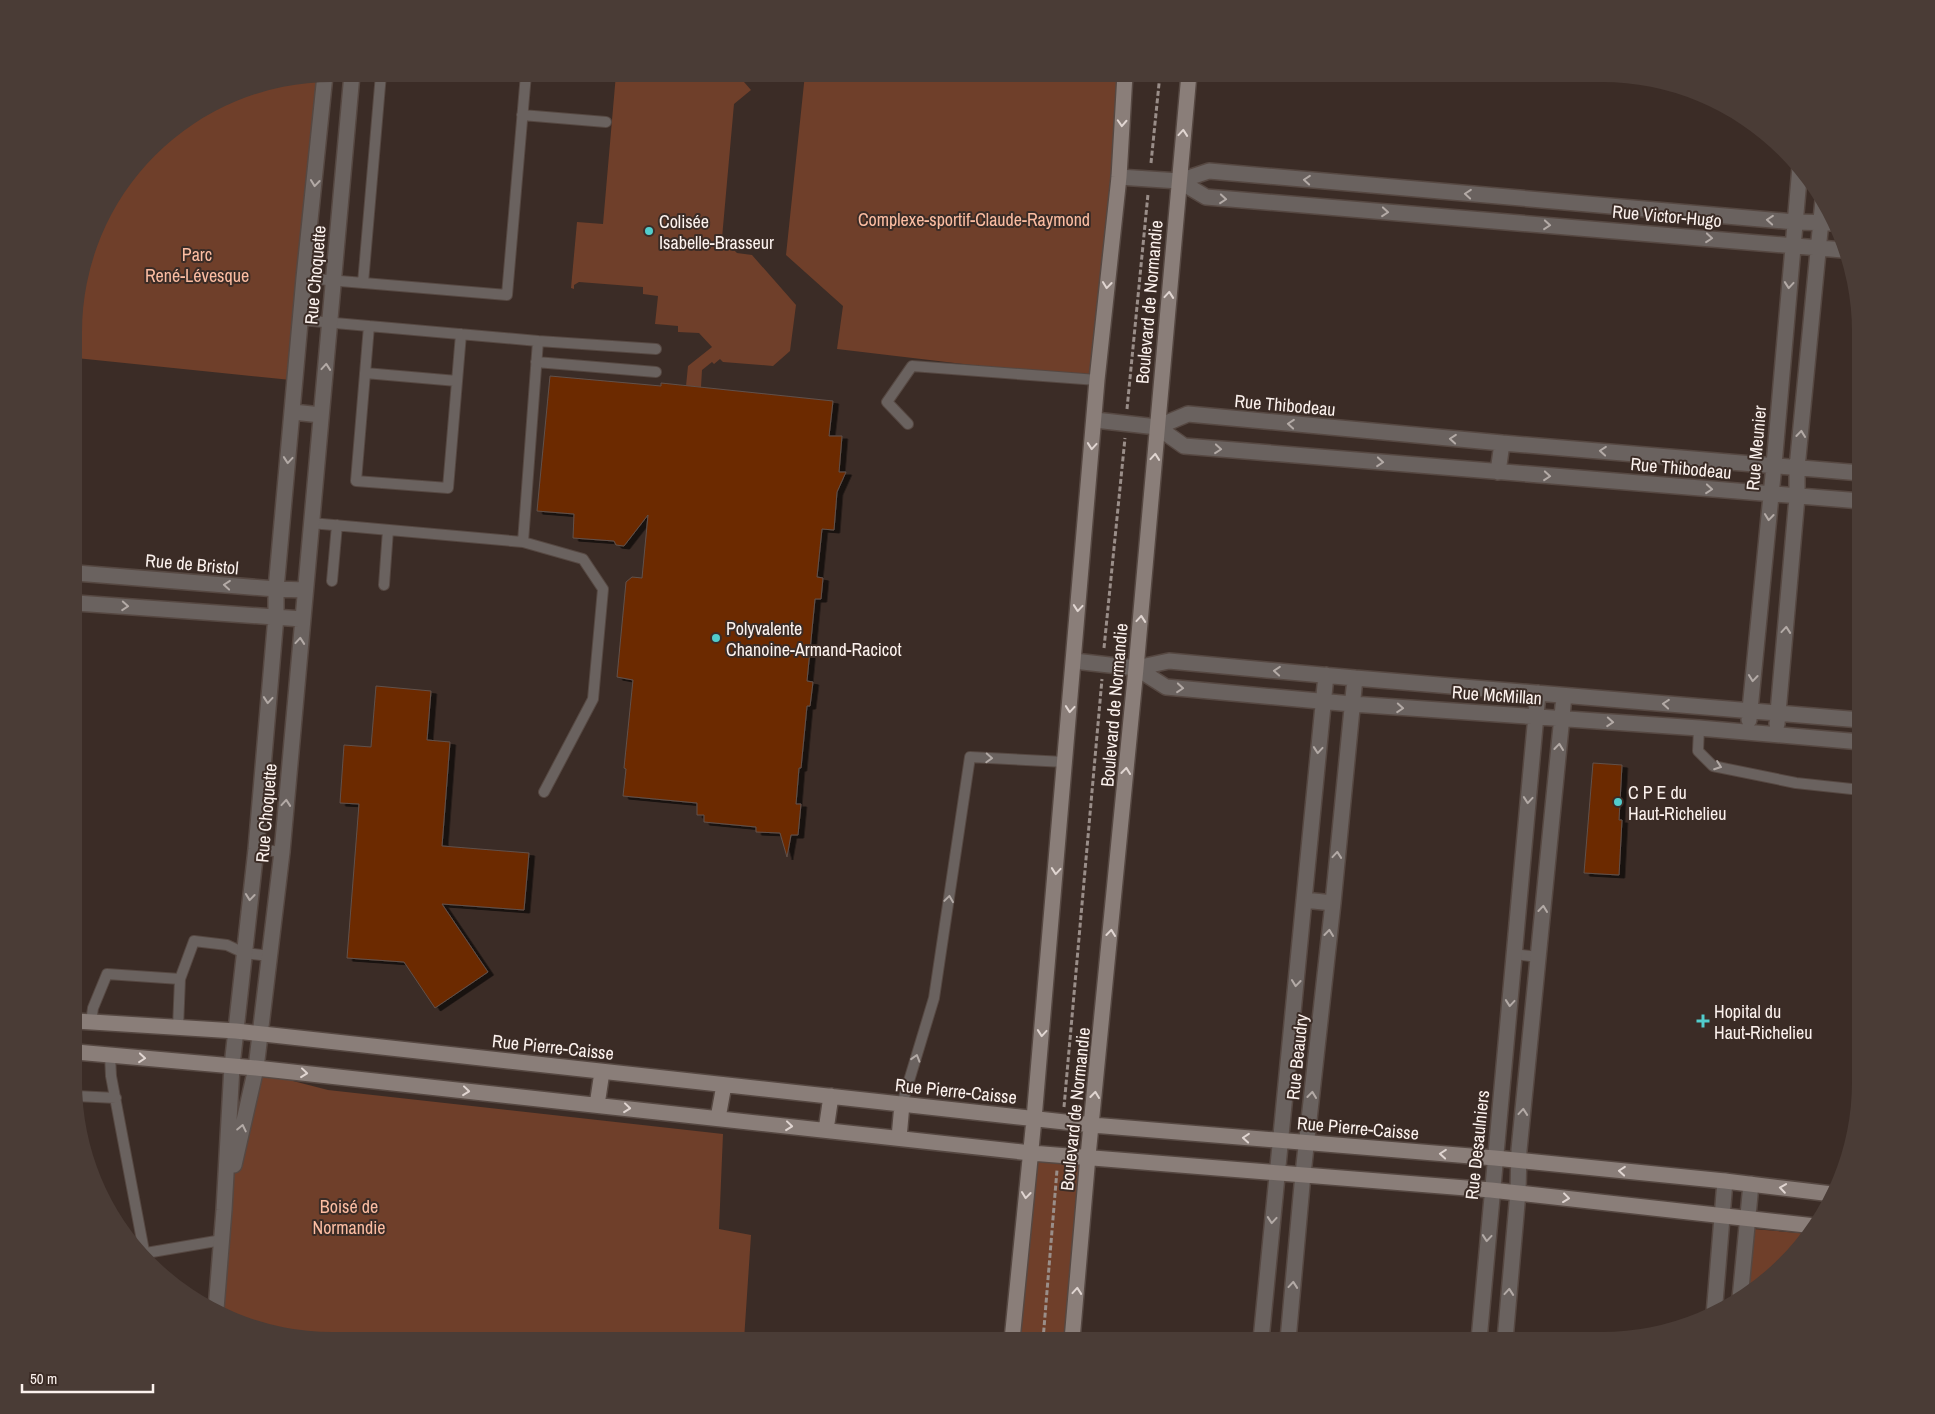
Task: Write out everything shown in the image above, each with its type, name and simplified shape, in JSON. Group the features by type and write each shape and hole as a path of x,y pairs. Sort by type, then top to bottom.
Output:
{"street":[{"name":"Rue Choquette","path":"216,1303 232,1066 256,849 276,616 276,590 304,278 325,82"},
{"name":"Rue Choquette","path":"224,1210 256,1068 282,852 351,82"},
{"path":"1013,1332 1034,1119 1097,380 1119,177 1125,82"},
{"name":"Boulevard de Normandie","path":"1073,1332 1136,668 1188,82"},
{"path":"320,135 346,138"},
{"name":"Rue Victor-Hugo","path":"1119,177 1179,181 1209,171 1795,222 1827,223"},
{"name":"Rue Meunier","path":"1748,732 1799,178"},
{"name":"Rue Victor-Hugo","path":"1179,181 1206,197 1838,250"},
{"path":"1488,220 1490,195"},
{"path":"1776,735 1798,468 1819,248 1828,225"},
{"path":"293,412 321,415"},
{"name":"Rue Thibodeau","path":"1157,427 1188,414 1852,472"},
{"name":"Rue Thibodeau","path":"1095,420 1157,427 1184,446 1852,500"},
{"path":"1498,472 1502,443"},
{"name":"Rue de Bristol","path":"82,574 276,590 305,590"},
{"path":"82,603 302,619"},
{"name":"Rue McMillan","path":"1074,661 1136,668 1169,661 1852,719"},
{"name":"Rue McMillan","path":"1136,668 1166,687 1352,704 1699,728 1852,741"},
{"name":"Rue Beaudry","path":"1262,1332 1326,675"},
{"name":"Rue Beaudry","path":"1288,1332 1306,1143 1333,903 1354,678"},
{"name":"Rue Desaulniers","path":"1479,1332 1538,693"},
{"path":"1506,1332 1518,1192 1518,1161 1564,696"},
{"path":"1699,728 1700,707"},
{"path":"1304,900 1333,903"},
{"name":"Rue Pierre-Caisse","path":"82,1021 236,1031 1092,1125 1495,1158 1826,1193"},
{"path":"82,1053 256,1068 1031,1152 1518,1192 1807,1225"},
{"path":"597,1105 602,1072"},
{"path":"718,1118 724,1085"},
{"path":"826,1130 831,1096"},
{"path":"899,1138 902,1104"},
{"path":"1715,1305 1725,1181"},
{"path":"1741,1289 1751,1184"}],"lane":[{"path":"364,283 381,82"},
{"path":"304,278 507,295 525,82"},
{"path":"522,115 606,122"},
{"path":"301,320 538,341 656,349"},
{"path":"369,326 356,481 448,488 461,334"},
{"path":"523,542 538,341"},
{"path":"536,362 656,372"},
{"path":"908,424 887,402 912,366 1097,380"},
{"path":"365,373 457,381"},
{"path":"311,523 523,542 583,559 603,589 592,699 544,792"},
{"path":"332,582 337,525"},
{"path":"384,585 388,530"},
{"path":"1699,728 1698,751 1713,766 1796,783 1852,789"},
{"path":"902,1104 934,998 970,757 1065,762"},
{"path":"256,849 282,852"},
{"path":"178,1028 180,979 194,941 227,944 244,953 270,956"},
{"path":"1514,954 1538,957"},
{"path":"91,1022 93,1008 107,974 180,979"},
{"path":"110,1055 111,1076 144,1246"},
{"path":"83,1096 116,1098"},
{"path":"149,1251 222,1240"}],"path":[{"path":"1063,1122 1103,664 1159,82"},
{"path":"1044,1332 1058,1154"}],"green space":[{"name":"Colisée Isabelle-Brasseur","path":"615,82 744,82 751,90 734,104 722,238 737,253 752,255 796,305 790,351 773,366 723,362 720,359 714,364 712,362 702,370 701,387 686,386 688,366 712,347 699,333 678,332 678,326 655,324 658,296 643,294 643,287 579,282 574,285 574,289 571,288 577,222 603,224"},
{"name":"Complexe-sportif-Claude-Raymond","path":"804,82 1131,82 1105,384 1097,380 837,349 843,306 786,255"},
{"name":"Parc René-Lévesque","path":"319,83 291,380 82,359 83,316 91,268 108,222 134,180 168,144 207,116 222,108 268,91"},
{"name":"Boisé de Normandie","path":"254,1071 328,1090 723,1134 719,1229 751,1235 745,1332 332,1332 284,1327 268,1323 217,1304 228,1183"},
{"path":"1031,1153 1088,1156 1073,1332 1012,1332"},
{"path":"1753,1229 1801,1233 1767,1270 1749,1284"}],"building":[{"name":"Polyvalente Chanoine-Armand-Racicot","path":"550,376 661,386 661,383 833,401 829,436 842,436 839,472 846,472 837,492 834,530 822,529 817,577 823,578 821,599 815,599 807,681 813,682 810,706 807,706 801,768 799,768 796,804 801,804 798,835 791,835 787,857 780,833 756,832 756,827 704,822 704,815 697,815 697,803 623,796 633,680 617,677 626,582 632,577 642,578 648,515 624,546 616,545 614,541 573,538 574,514 537,511"},
{"path":"376,686 431,691 427,740 450,742 442,846 529,853 524,910 442,904 488,972 435,1008 404,962 347,958 359,804 340,803 344,745 371,747"},
{"path":"1593,763 1622,765 1619,875 1584,873"}],"place":[{"name":"Colisée Isabelle-Brasseur","path":"649,231"},
{"name":"Polyvalente Chanoine-Armand-Racicot","path":"716,638"},
{"name":"C P E du Haut-Richelieu","path":"1618,802"},
{"name":"Hopital du Haut-Richelieu","path":"1703,1021"}]}
